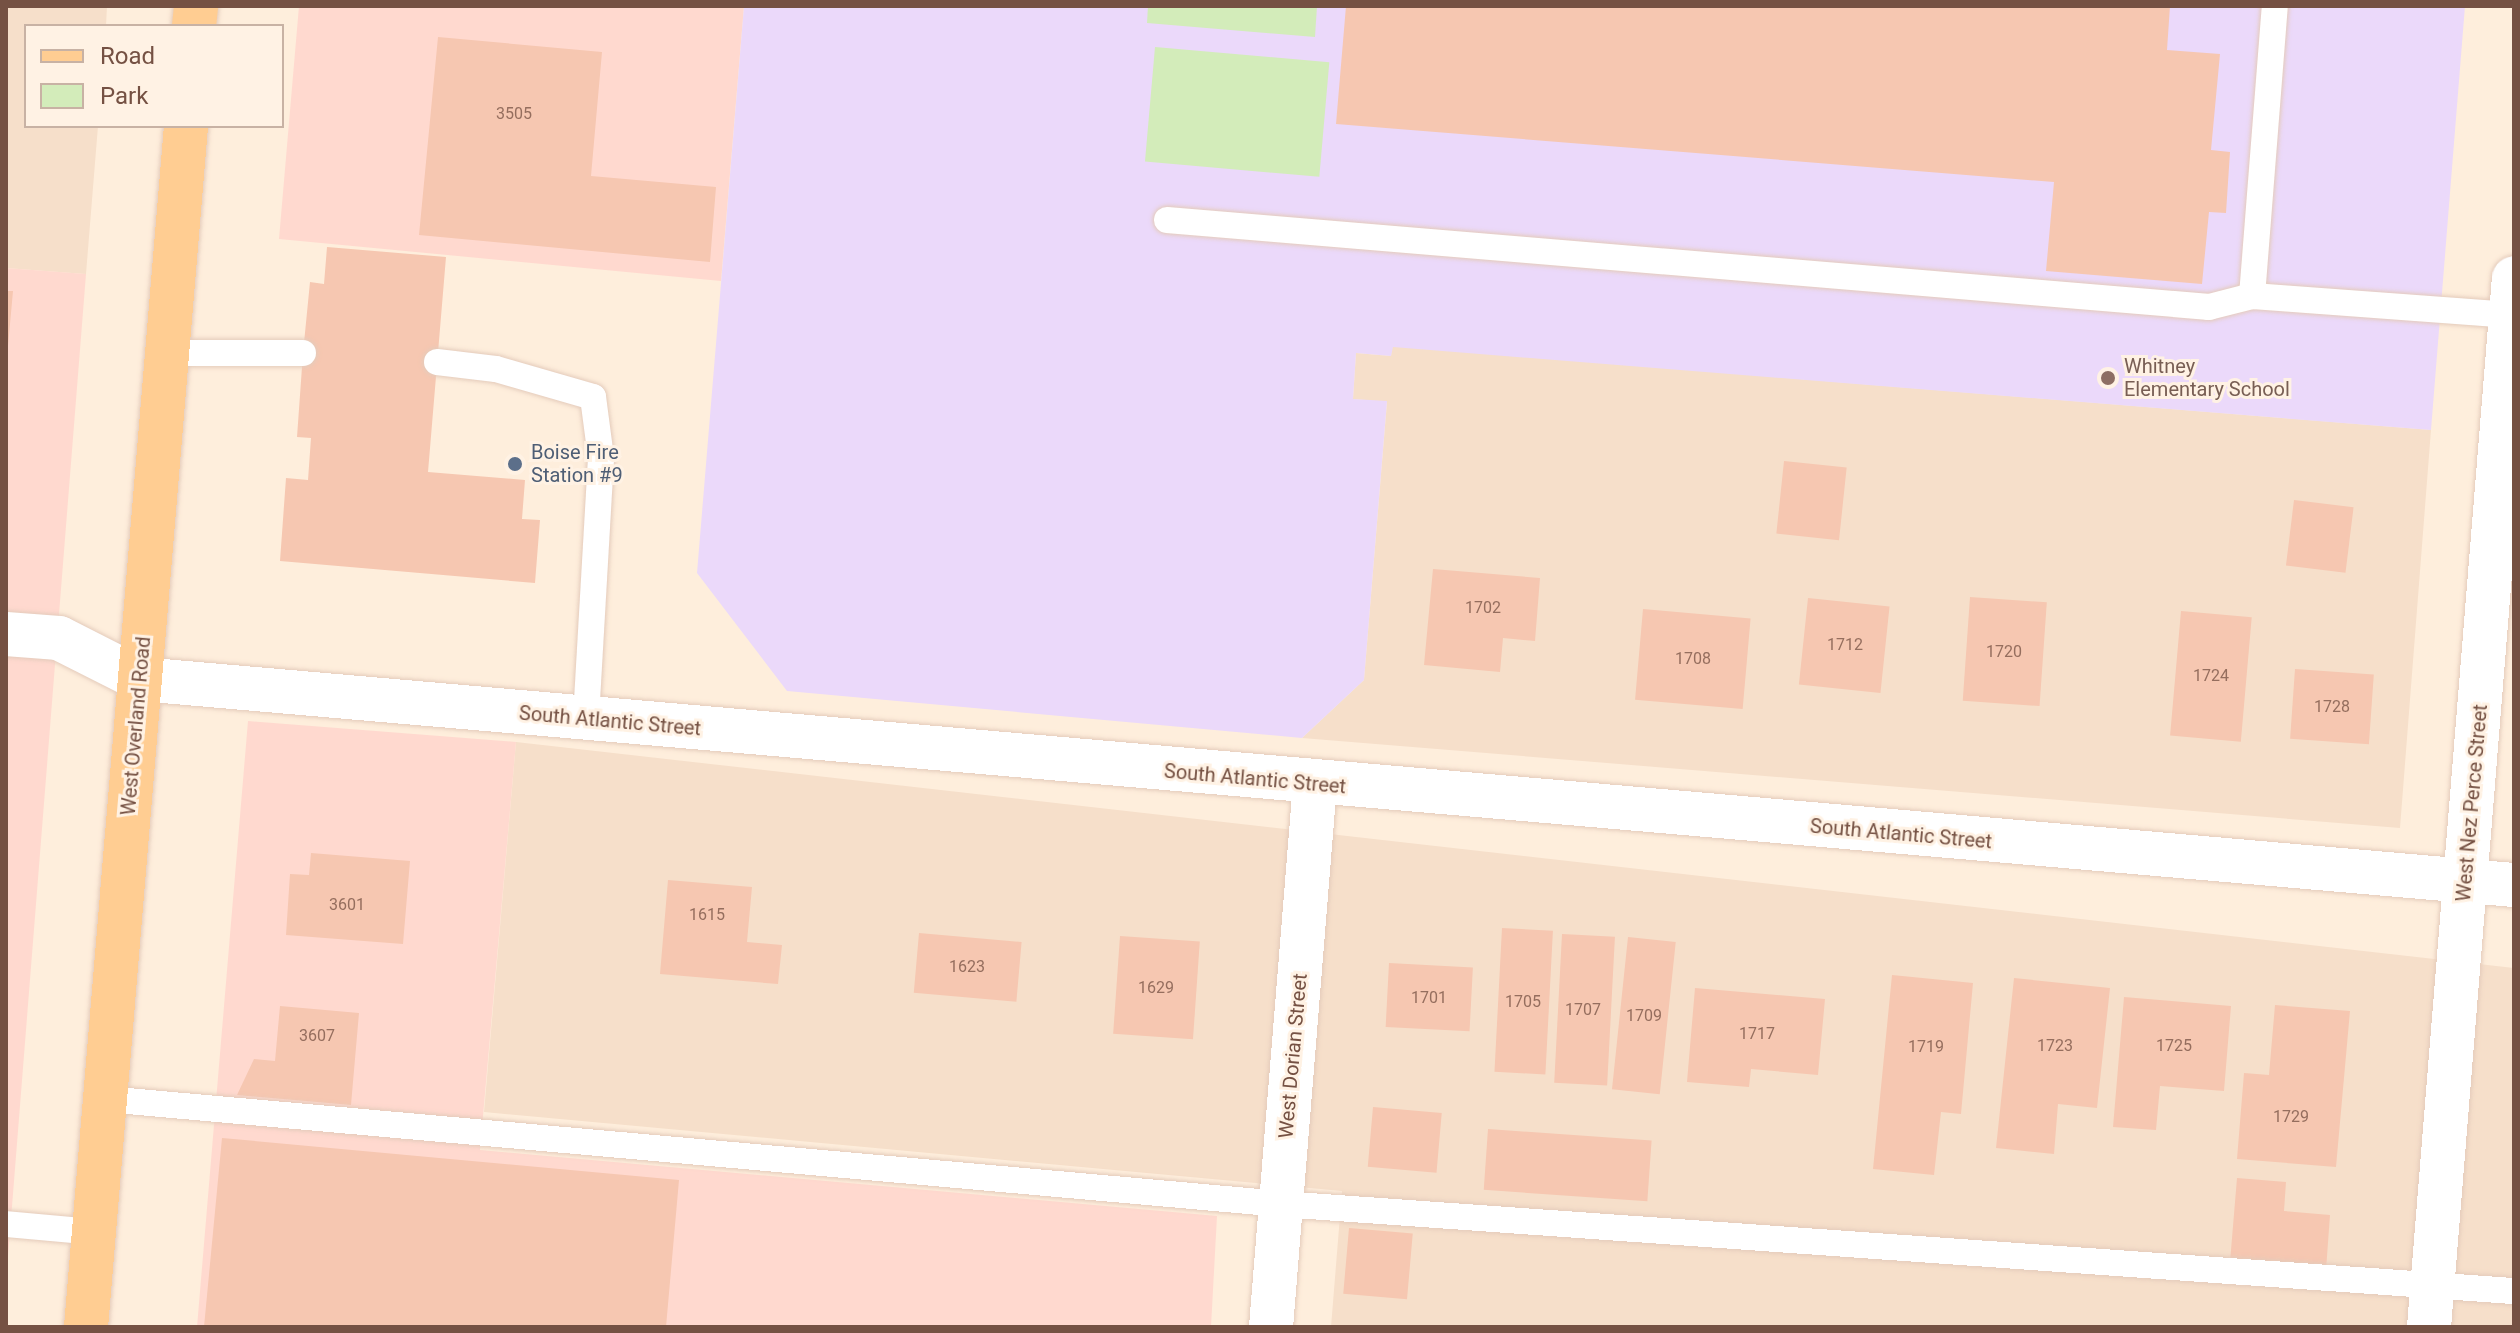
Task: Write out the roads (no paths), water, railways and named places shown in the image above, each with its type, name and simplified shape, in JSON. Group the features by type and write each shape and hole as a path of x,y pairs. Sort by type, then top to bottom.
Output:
{"main road":[{"name":"West Overland Road","path":"86,1327 186,128"}],"street":[{"name":"West Nez Perce Street","path":"2431,1306 2465,881 2506,470 2512,297"},
{"name":"South Atlantic Street","path":"6,634 59,638 140,679 1315,784 2514,885"},
{"name":"West Dorian Street","path":"1271,1327 1315,784"}],"lane":[{"path":"2252,296 2275,6"},
{"path":"1167,220 2209,307 2252,296 2512,297"},
{"path":"166,353 303,353"},
{"path":"437,362 496,369 593,397 601,458 586,719"},
{"path":"105,1099 2431,1306 2514,1291"},
{"path":"6,1224 94,1232"}],"place":[{"name":"Whitney Elementary School","path":"2108,378"},
{"name":"Boise Fire Station #9","path":"515,464"}]}
